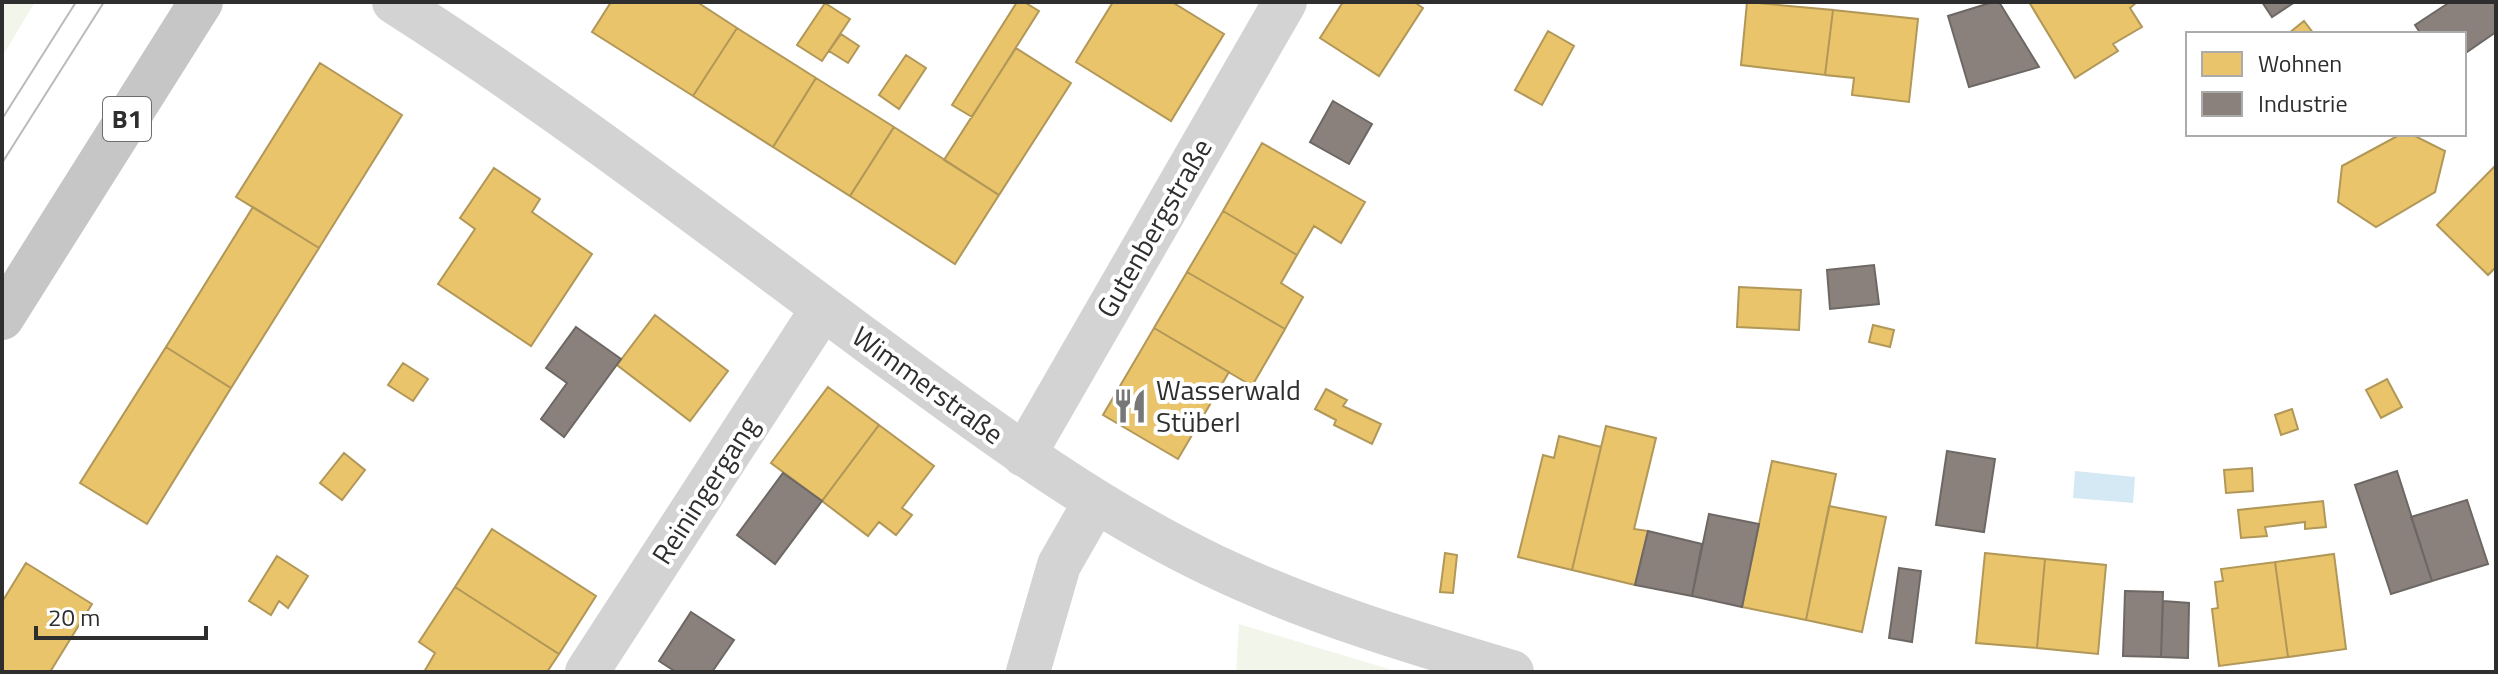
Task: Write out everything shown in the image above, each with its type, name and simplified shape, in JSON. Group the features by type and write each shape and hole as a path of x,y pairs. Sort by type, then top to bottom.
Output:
{"main road":[{"name":"B1","path":"2,318 201,2"}],"street":[{"name":"Wimmerstraße","path":"394,2 461,45 1024,455 1095,502 1214,566 1363,628 1512,672"},
{"name":"Gutenbergstraße","path":"1024,455 1285,2"},
{"name":"Reiningergang","path":"587,672 823,308"},
{"path":"1028,672 1059,565 1095,502"}],"shaded area":[{"path":"2,2 35,2 2,57"},
{"path":"1239,624 1392,670 1399,672 1236,672"}],"water":[{"path":"2075,471 2135,477 2133,503 2073,498"}],"building: Wohnen":[{"path":"611,2 697,2 737,28 693,96 592,32"},
{"path":"1017,2 1024,2 1039,11 972,117 952,105"},
{"path":"1113,2 1172,2 1224,34 1171,121 1076,62"},
{"path":"1343,2 1414,2 1423,8 1379,76 1320,38"},
{"path":"1747,2 1833,10 1825,75 1741,65"},
{"path":"2029,2 2137,2 2130,8 2142,27 2113,44 2118,51 2075,78"},
{"path":"825,3 850,19 822,61 797,45"},
{"path":"1833,10 1918,19 1909,102 1852,95 1854,78 1825,75"},
{"path":"2304,21 2312,32 2290,32"},
{"path":"737,28 816,78 773,147 693,96"},
{"path":"1548,31 1574,46 1542,105 1515,90"},
{"path":"841,34 859,46 848,63 829,51"},
{"path":"1016,48 1071,83 999,195 944,160"},
{"path":"906,55 926,68 899,109 879,95"},
{"path":"320,63 402,115 319,248 236,197"},
{"path":"816,78 894,127 850,196 773,147"},
{"path":"894,127 999,195 955,264 850,196"},
{"path":"2397,136 2415,136 2445,151 2435,192 2376,227 2338,202 2342,166"},
{"path":"1262,143 1365,202 1341,243 1314,226 1297,255 1223,211"},
{"path":"2496,165 2496,267 2488,275 2437,225"},
{"path":"494,168 540,199 532,212 592,254 531,346 438,284 475,229 460,218"},
{"path":"253,207 319,248 231,388 166,347"},
{"path":"1223,211 1297,255 1281,283 1303,297 1285,329 1187,272"},
{"path":"1187,272 1285,329 1252,386 1154,328"},
{"path":"1739,287 1801,290 1799,330 1737,327"},
{"path":"655,315 728,371 690,421 617,365"},
{"path":"1873,325 1894,330 1890,347 1869,342"},
{"path":"1154,328 1229,372 1178,459 1103,415"},
{"path":"166,347 231,388 147,524 80,483"},
{"path":"403,363 428,379 413,401 388,385"},
{"path":"2387,379 2402,407 2381,418 2366,390"},
{"path":"828,387 879,425 822,501 771,463"},
{"path":"1326,389 1347,400 1343,406 1381,424 1372,444 1334,425 1336,420 1315,409"},
{"path":"2292,409 2298,429 2281,435 2275,415"},
{"path":"879,425 934,466 902,508 912,515 896,535 879,522 868,536 822,501"},
{"path":"1606,426 1656,438 1634,529 1648,531 1635,585 1572,570"},
{"path":"1559,436 1601,447 1572,570 1518,557 1543,455 1554,458"},
{"path":"344,453 365,470 342,500 320,483"},
{"path":"1772,461 1836,474 1806,620 1742,607"},
{"path":"2252,468 2253,491 2226,493 2224,470"},
{"path":"2323,501 2326,527 2305,529 2305,522 2265,527 2267,536 2241,538 2238,510"},
{"path":"1829,506 1886,517 1862,632 1806,620"},
{"path":"492,529 596,596 559,654 455,587"},
{"path":"1445,553 1457,555 1453,593 1440,592"},
{"path":"1985,553 2045,559 2037,648 1976,643"},
{"path":"2334,554 2346,649 2288,657 2275,562"},
{"path":"277,556 308,576 288,608 279,601 271,615 249,601"},
{"path":"2045,559 2106,565 2098,654 2037,648"},
{"path":"2275,562 2288,657 2219,666 2212,609 2218,608 2215,582 2223,581 2221,569"},
{"path":"26,563 92,604 50,672 2,672 2,602"},
{"path":"455,587 559,654 547,672 424,672 435,653 419,642"}],"building: Industrie":[{"path":"1999,2 2039,67 1969,87 1948,16"},
{"path":"2262,2 2295,2 2272,17"},
{"path":"2450,2 2496,2 2496,32 2466,53 2466,32 2420,32 2415,25"},
{"path":"1333,101 1372,124 1349,164 1310,142"},
{"path":"1874,265 1879,304 1830,309 1827,270"},
{"path":"576,327 621,359 564,437 541,419 567,383 546,368"},
{"path":"1947,451 1995,459 1984,532 1936,525"},
{"path":"2397,471 2432,581 2391,594 2355,485"},
{"path":"783,473 822,501 775,564 737,535"},
{"path":"2467,500 2488,564 2432,581 2411,517"},
{"path":"1709,514 1759,524 1742,607 1692,596"},
{"path":"1648,531 1702,544 1692,596 1635,585"},
{"path":"1899,568 1921,571 1912,642 1889,638"},
{"path":"2125,591 2163,592 2161,657 2123,656"},
{"path":"2163,601 2189,603 2188,658 2161,657"},
{"path":"691,612 734,640 712,672 676,672 659,661"}],"tram line":[{"path":"2,119 76,2"},
{"path":"2,163 104,2"}],"place":[{"name":"Wasserwald Stüberl","path":"1130,406"}]}
